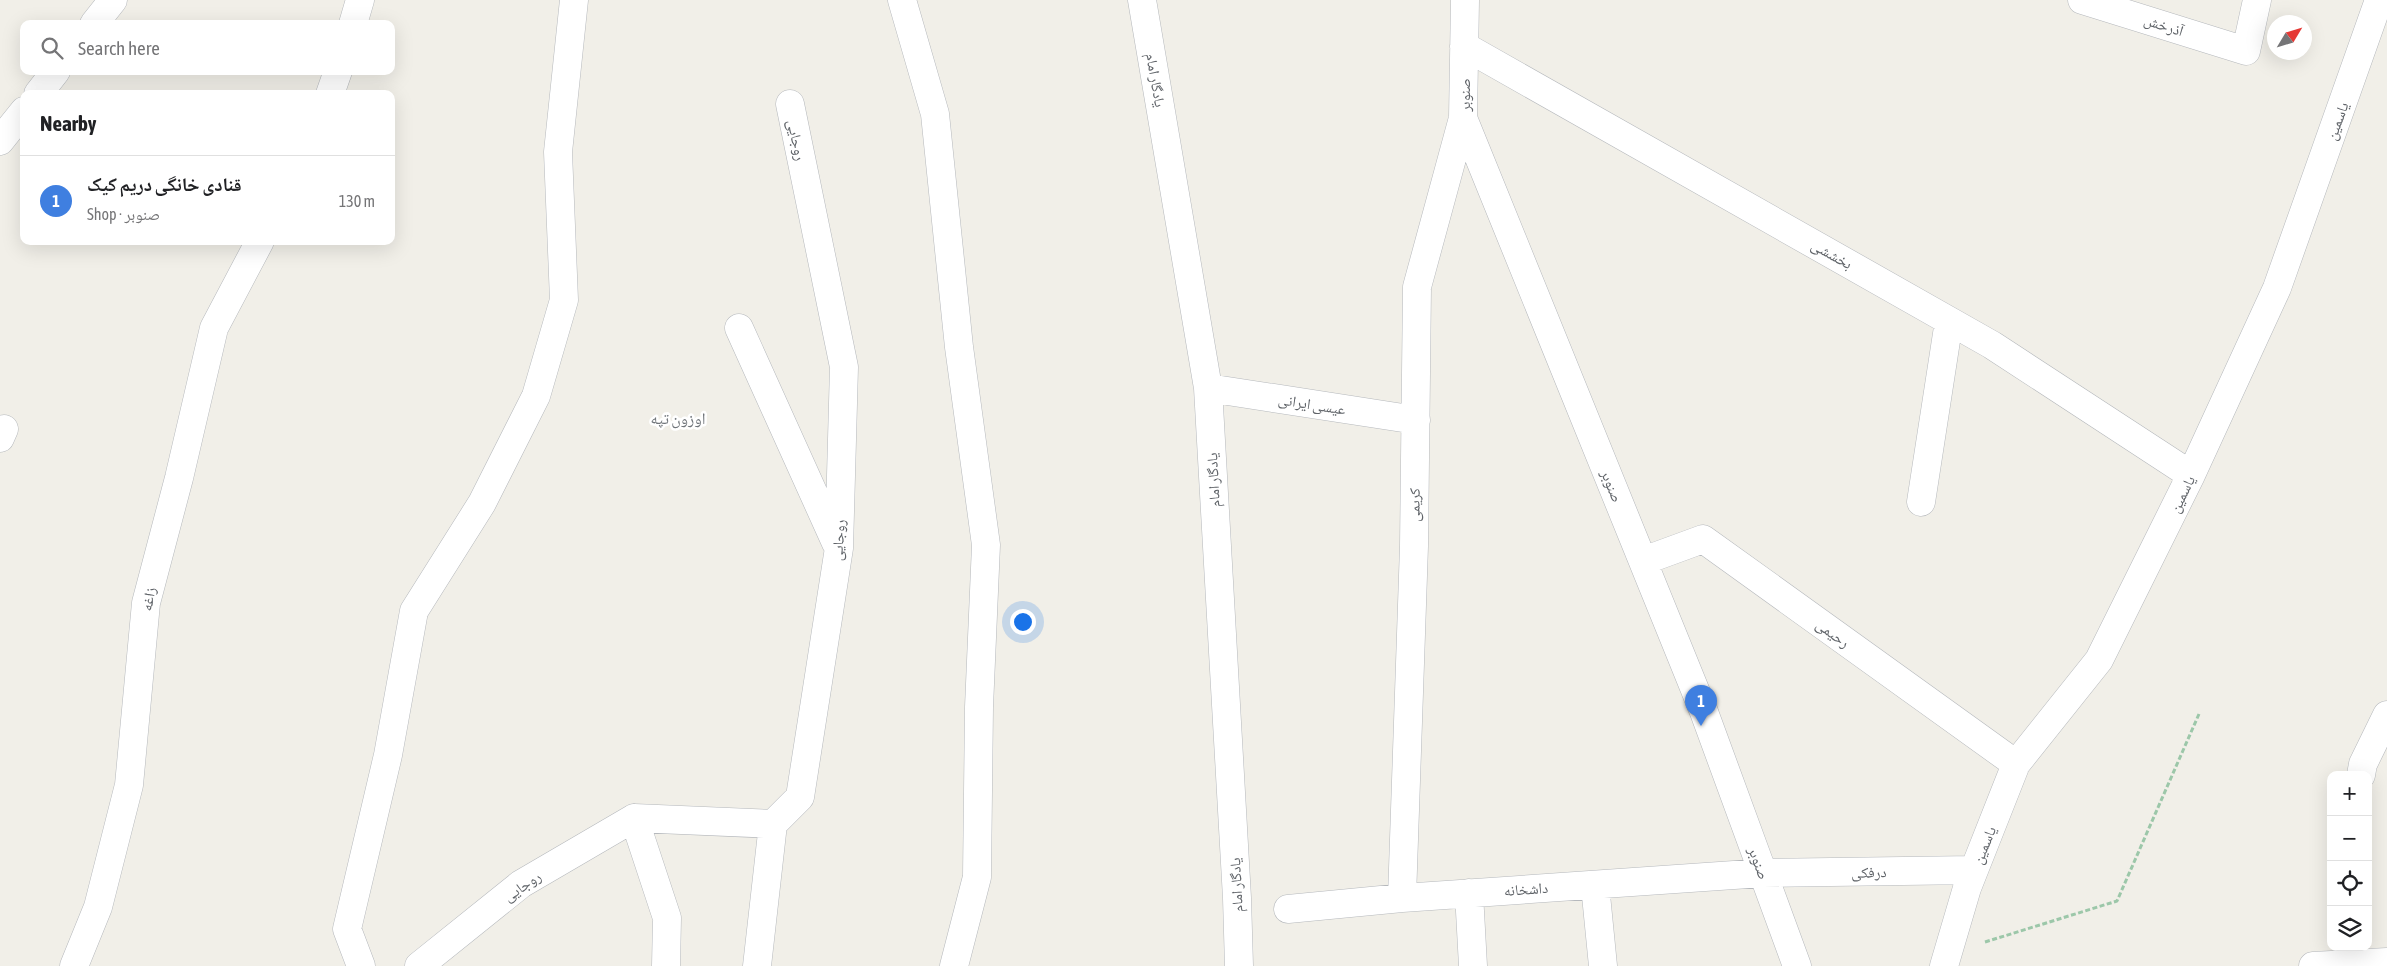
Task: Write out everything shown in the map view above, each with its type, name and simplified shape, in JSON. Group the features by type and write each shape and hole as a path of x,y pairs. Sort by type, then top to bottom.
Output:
{"street":[{"path":"97,20 113,0"},
{"path":"354,20 360,0"},
{"path":"361,966 347,929 388,754 414,611 482,503 536,396 564,300 558,152 574,0"},
{"path":"902,0 934,114 959,347 986,545 979,707 977,877 954,966"},
{"name":"یادگار امام","path":"1142,0 1208,388 1237,898 1239,966"},
{"name":"صنوبر","path":"1465,0 1463,118 1704,712 1797,966"},
{"name":"آذرخش","path":"2082,0 2246,51 2257,0"},
{"name":"یاسمین","path":"1946,959 1974,870 2016,764 2099,660 2191,475 2277,288 2379,0"},
{"name":"بخششی","path":"1464,46 1992,344 2191,475"},
{"path":"41,90 53,75"},
{"path":"331,90 337,75"},
{"name":"روجایی","path":"773,824 800,797 839,548 844,368 790,104"},
{"path":"0,141 20,116"},
{"name":"کریمی","path":"1402,898 1414,546 1417,287 1463,118"},
{"name":"زاغه","path":"74,966 98,907 129,785 146,603 179,478 214,328 258,245"},
{"path":"1921,502 1949,321"},
{"path":"739,328 839,548"},
{"name":"عیسی ایرانی","path":"1208,388 1416,420"},
{"name":"رحیمی","path":"1643,561 1703,539 2016,764"},
{"path":"2361,771 2387,715"},
{"path":"666,966 668,918 634,818 773,824 757,966"},
{"name":"روجایی","path":"419,966 521,884 634,818"},
{"name":"درفکی","path":"1763,873 1974,870"},
{"name":"داشخانه","path":"1288,909 1402,898 1763,873"},
{"path":"1595,885 1603,966"},
{"path":"1469,893 1473,966"},
{"path":"2313,966 2349,956 2387,962"}],"path":[{"path":"1946,959 2116,901 2198,714"}],"place":[{"name":"قنادی خانگی دریم کیک","path":"1701,726"}],"district":[{"name":"اوزون تپه","path":"678,418"}]}
